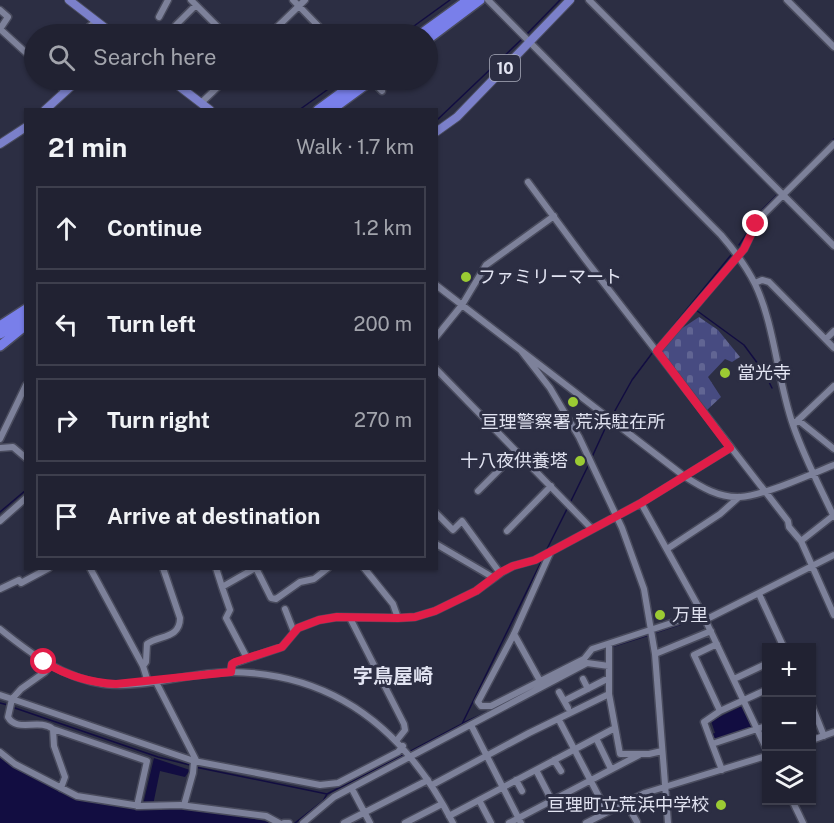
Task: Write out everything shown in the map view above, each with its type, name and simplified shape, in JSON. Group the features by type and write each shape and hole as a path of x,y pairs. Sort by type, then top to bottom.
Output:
{"highway":[{"path":"435,24 468,0"},
{"path":"438,32 480,0"},
{"path":"321,108 345,90"},
{"path":"335,108 368,90"},
{"path":"0,326 24,310"},
{"path":"0,334 24,319"},
{"path":"0,346 24,327"}],"main road":[{"path":"69,0 100,24"},
{"name":"10","path":"438,131 458,117 570,0"},
{"path":"184,90 207,108"},
{"path":"47,108 65,91"},
{"path":"0,144 24,128"}],"street":[{"path":"159,17 168,0"},
{"path":"293,0 316,24"},
{"path":"280,24 305,0"},
{"path":"488,0 721,235 755,283 766,314 781,387 797,422 814,473 834,516 801,541"},
{"path":"589,0 834,246"},
{"path":"787,0 834,47"},
{"path":"177,24 194,2 215,24"},
{"path":"0,10 8,17 0,29 24,51"},
{"path":"93,24 96,21"},
{"path":"199,102 213,90"},
{"path":"656,349 738,256 756,224 782,194 834,144"},
{"path":"528,182 801,541 834,615"},
{"path":"438,335 462,305 486,265 554,216"},
{"path":"755,283 762,280 769,282 834,348"},
{"path":"438,287 702,488 717,494 739,497 764,492 834,465"},
{"path":"825,339 834,331"},
{"path":"522,352 563,408 592,464 635,559 644,589 655,654 669,823"},
{"path":"438,371 592,528"},
{"path":"797,422 834,386"},
{"path":"0,439 24,389"},
{"path":"797,422 834,449"},
{"path":"0,448 14,447 24,456"},
{"path":"231,672 232,664 282,647 303,625 319,620 337,617 415,617 435,611 476,591 513,566 525,564 641,503 730,448"},
{"path":"478,491 517,452"},
{"path":"507,531 551,486"},
{"path":"668,549 739,497"},
{"path":"0,521 24,500"},
{"path":"641,503 702,613 762,739"},
{"path":"438,515 453,530 462,521 497,575"},
{"path":"438,545 497,575"},
{"path":"550,551 514,634 478,702 485,707 584,659 592,649 609,647 652,633 702,613"},
{"path":"705,620 834,555"},
{"path":"0,589 18,580 21,583 45,570"},
{"path":"91,570 143,666 148,682"},
{"path":"143,666 147,662 147,644 171,635 180,625 180,618 161,570"},
{"path":"217,570 230,610 226,618 247,658"},
{"path":"222,587 252,570"},
{"path":"256,570 271,598 276,599 300,582 314,579 325,570"},
{"path":"366,570 393,604 398,618"},
{"path":"759,594 782,643"},
{"path":"285,609 294,632"},
{"path":"350,618 404,724 405,730 397,740"},
{"path":"0,629 50,665 77,677 103,684 125,685 231,672 283,679 329,693 366,714 397,740 430,782 453,823"},
{"path":"655,654 711,631"},
{"path":"514,634 540,681"},
{"path":"717,644 694,655 720,711"},
{"path":"609,647 609,694 620,754 640,755 662,751"},
{"path":"303,823 334,797 352,789 407,752 471,725 586,663 609,666"},
{"path":"50,665 45,672 21,689 12,699 8,711 11,722 17,725 44,723 53,729 147,761 139,806"},
{"path":"734,679 762,666"},
{"path":"583,679 588,689"},
{"path":"559,692 566,704 588,689 609,680"},
{"path":"156,682 195,762 182,805"},
{"path":"722,770 704,722 720,711 762,692"},
{"path":"344,823 486,756 609,694"},
{"path":"0,695 195,762 320,785 338,783 398,752 407,752"},
{"path":"0,709 8,711"},
{"path":"816,716 824,736"},
{"path":"559,720 590,780 608,823"},
{"path":"471,725 520,821"},
{"path":"449,816 615,728"},
{"path":"712,744 762,728"},
{"path":"53,729 54,746 65,777 61,788"},
{"path":"816,739 834,732"},
{"path":"596,738 611,770"},
{"path":"0,752 15,764 78,796 139,806 182,805 266,816 279,823"},
{"path":"509,823 520,821 590,780 640,755"},
{"path":"586,823 666,786 762,757"},
{"path":"555,760 561,771"},
{"path":"536,770 552,801"},
{"path":"516,780 522,792"},
{"path":"352,789 370,823"},
{"path":"479,800 491,823"},
{"path":"626,803 636,822"},
{"path":"405,823 442,804"},
{"path":"794,805 803,823"},
{"path":"284,823 289,823"}],"green space":[{"path":"699,317 718,330 740,357 732,362 725,359 708,377 721,397 707,410 661,350 675,333"}],"shaded area":[{"path":"742,706 752,728 716,741 712,734 715,733 711,721"},
{"path":"0,755 64,793 107,805 142,809 154,758 190,770 185,777 160,771 152,810 197,809 270,823 0,823"}],"waterway":[{"path":"417,24 450,0"},
{"path":"525,36 560,0"},
{"path":"438,119 522,39"},
{"path":"302,108 327,90"},
{"path":"782,191 834,139"},
{"path":"739,245 763,209 778,194"},
{"path":"657,346 731,255"},
{"path":"696,310 744,345 764,372 772,388"},
{"path":"612,416 632,380 653,352"},
{"path":"592,457 609,420"},
{"path":"570,503 589,464"},
{"path":"0,512 24,492"},
{"path":"546,551 568,507"},
{"path":"409,752 462,724 543,558"},
{"path":"654,633 700,618"},
{"path":"611,647 649,635"},
{"path":"0,703 8,705"},
{"path":"12,707 158,757 190,765"},
{"path":"463,723 492,710"},
{"path":"295,823 323,801 327,794 405,754"},
{"path":"195,767 327,794"}],"place":[{"name":"ファミリーマート","path":"466,277"},
{"name":"當光寺","path":"725,373"},
{"name":"亘理警察署 荒浜駐在所","path":"573,402"},
{"name":"十八夜供養塔","path":"580,461"},
{"name":"万里","path":"660,615"},
{"name":"亘理町立荒浜中学校","path":"721,805"}],"district":[{"name":"字鳥屋崎","path":"393,676"}],"route":[{"path":"44,662 63,672 103,684 125,685 231,672 232,664 235,662 282,647 296,629 309,622 337,617 415,617 435,611 482,588 501,572 535,560 641,503 730,448 657,351 744,249 756,224"}]}
